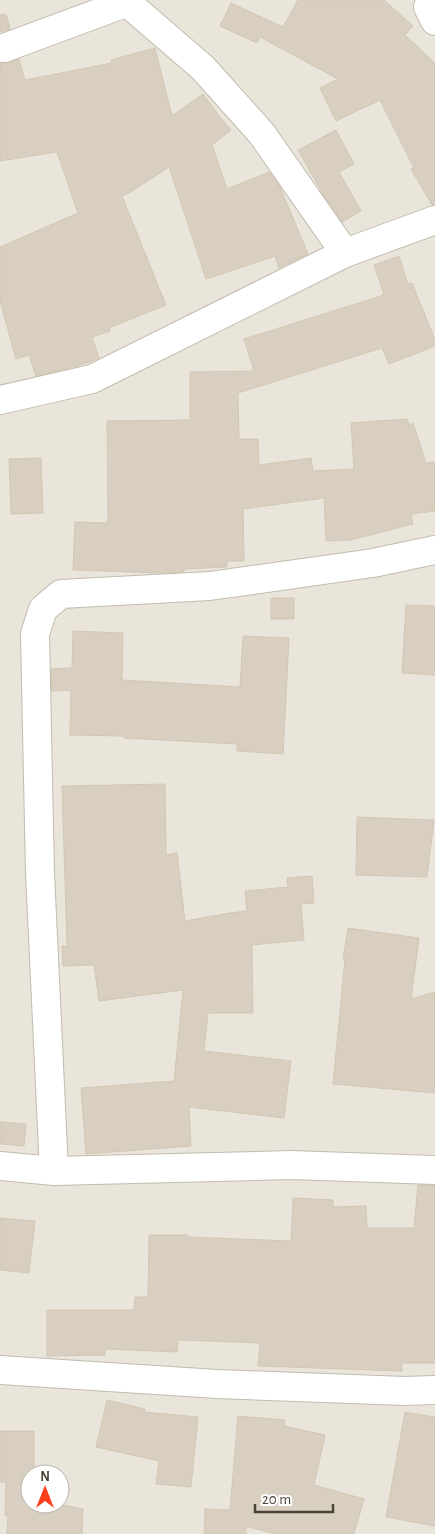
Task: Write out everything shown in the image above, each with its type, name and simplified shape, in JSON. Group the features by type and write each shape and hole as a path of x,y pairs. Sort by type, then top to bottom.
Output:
{"street":[{"path":"0,48 126,1 203,68 262,134 345,253"},
{"path":"0,400 92,379 345,253 435,220"},
{"path":"54,1171 40,873 35,634 42,609 61,594 210,586 373,563 435,550"},
{"path":"0,1166 54,1171 290,1165 435,1170"},
{"path":"0,1370 217,1384 435,1390"}],"shaded area":[{"path":"0,0 435,0 435,1534 0,1534"}],"building":[{"path":"298,0 384,0 413,26 405,35 435,63 435,205 432,205 411,169 414,168 380,100 336,121 320,88 338,79 260,37 257,43 220,26 231,3 283,27"},
{"path":"6,14 10,29 0,32 0,15"},
{"path":"155,48 172,116 203,94 231,130 212,145 227,189 269,172 280,187 308,254 279,268 275,256 206,279 169,167 122,196 166,305 109,328 110,331 92,337 99,358 78,366 36,376 29,355 16,359 0,301 0,247 78,213 57,152 0,161 0,64 19,59 25,80 112,63 111,60"},
{"path":"336,130 354,164 339,172 361,211 342,222 324,196 298,150"},
{"path":"399,256 408,284 412,283 435,340 435,346 389,364 382,348 238,393 239,439 258,439 259,465 311,458 313,471 354,469 351,423 407,419 409,425 413,423 426,463 435,462 435,511 411,514 413,524 350,540 326,541 324,498 243,509 244,561 227,561 227,567 184,569 184,572 73,570 75,522 108,523 107,421 190,420 190,372 254,371 244,339 384,295 374,265"},
{"path":"41,458 43,513 11,514 9,459"},
{"path":"271,598 294,598 294,619 271,619"},
{"path":"406,605 435,606 435,675 402,673"},
{"path":"73,631 123,633 122,680 240,687 243,636 289,638 283,754 237,751 237,744 124,738 124,736 70,735 71,690 52,691 51,669 72,668"},
{"path":"165,784 166,855 177,853 185,921 247,911 245,891 288,887 287,878 312,876 314,903 301,904 304,940 252,945 253,1013 208,1013 204,1051 291,1061 284,1118 189,1107 191,1146 86,1154 81,1088 174,1081 183,990 99,1001 94,965 63,966 62,946 67,946 62,786"},
{"path":"357,817 434,820 427,877 356,875"},
{"path":"348,928 419,938 411,999 435,992 435,1093 333,1084 345,959 343,959"},
{"path":"0,1122 26,1124 24,1146 0,1144"},
{"path":"418,1185 435,1186 435,1363 402,1363 402,1371 258,1366 260,1343 178,1340 177,1352 105,1349 105,1355 47,1356 47,1310 134,1310 135,1297 148,1297 149,1235 188,1235 188,1237 291,1241 293,1198 333,1200 333,1207 366,1206 367,1228 414,1228"},
{"path":"0,1218 35,1221 29,1273 0,1270"},
{"path":"107,1400 145,1409 144,1412 198,1417 191,1487 156,1484 159,1461 96,1447"},
{"path":"405,1412 435,1417 435,1526 386,1517"},
{"path":"238,1416 285,1420 284,1426 325,1435 314,1485 364,1499 354,1534 275,1534 246,1526 246,1534 204,1534 205,1509 230,1510"},
{"path":"0,1431 34,1431 34,1464 20,1464 20,1514 70,1514 70,1506 83,1509 82,1534 7,1534 8,1516 5,1516 6,1482 0,1482"}]}
